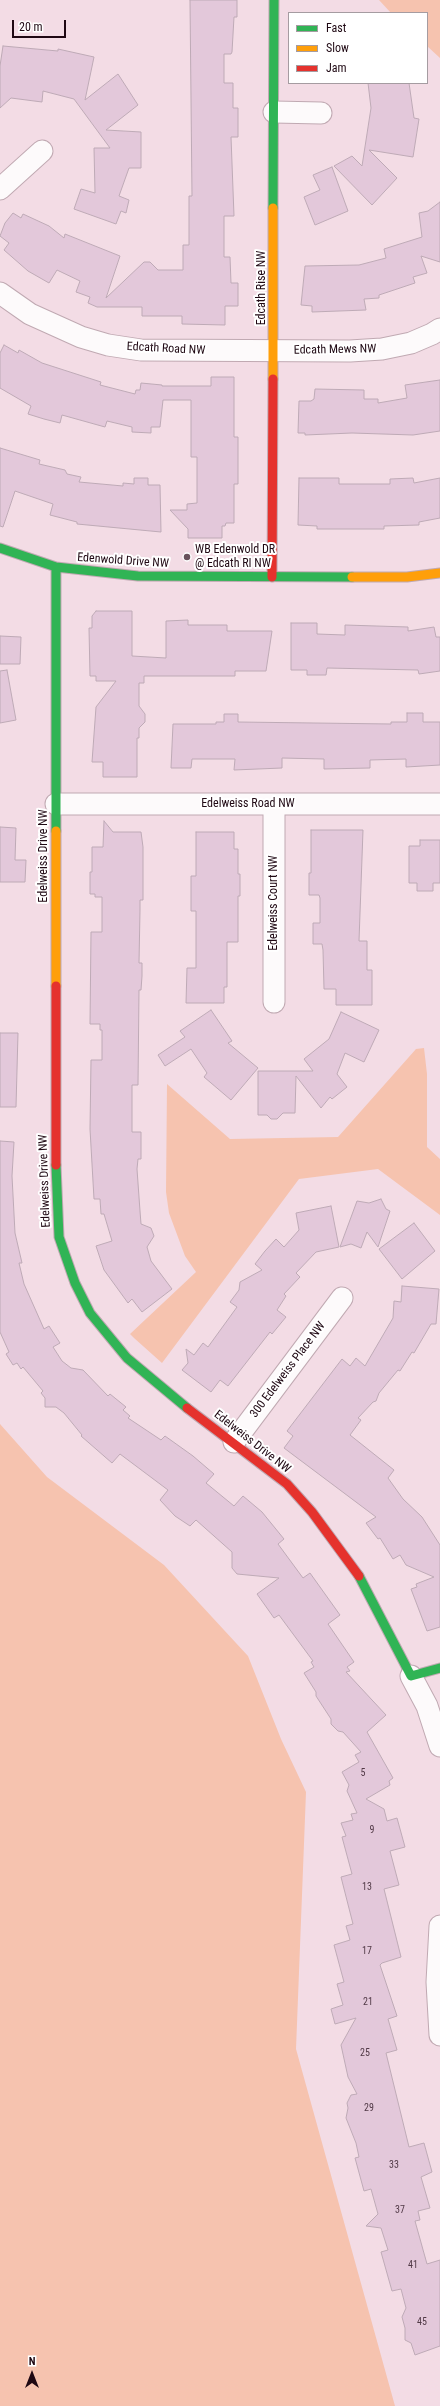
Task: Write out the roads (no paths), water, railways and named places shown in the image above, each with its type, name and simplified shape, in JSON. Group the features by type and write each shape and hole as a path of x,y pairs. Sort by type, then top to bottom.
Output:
{"street":[{"name":"Edcath Rise NW","path":"272,577 274,0"},
{"path":"274,112 321,113"},
{"path":"0,189 42,151"},
{"name":"Edcath Road NW","path":"0,293 30,314 81,337 108,345 141,350 273,351"},
{"name":"Edcath Mews NW","path":"273,351 350,352 382,348 411,342 432,334 440,329"},
{"name":"Edenwold Drive NW","path":"0,548 56,567 138,576 407,577 440,573"},
{"name":"Edelweiss Drive NW","path":"56,567 55,1112 56,1201 59,1237 75,1283 90,1313 111,1341 158,1386 234,1442 287,1484 334,1539 354,1567 374,1602 411,1676"},
{"name":"Edelweiss Road NW","path":"56,804 440,804"},
{"name":"Edelweiss Court NW","path":"274,804 274,1002"},
{"name":"300 Edelweiss Place NW","path":"234,1442 342,1298"},
{"path":"440,1668 411,1676 427,1706 440,1746"},
{"path":"440,1926 437,1982 440,2035"}],"place":[{"name":"WB Edenwold DR @ Edcath RI NW","path":"187,557"}]}
